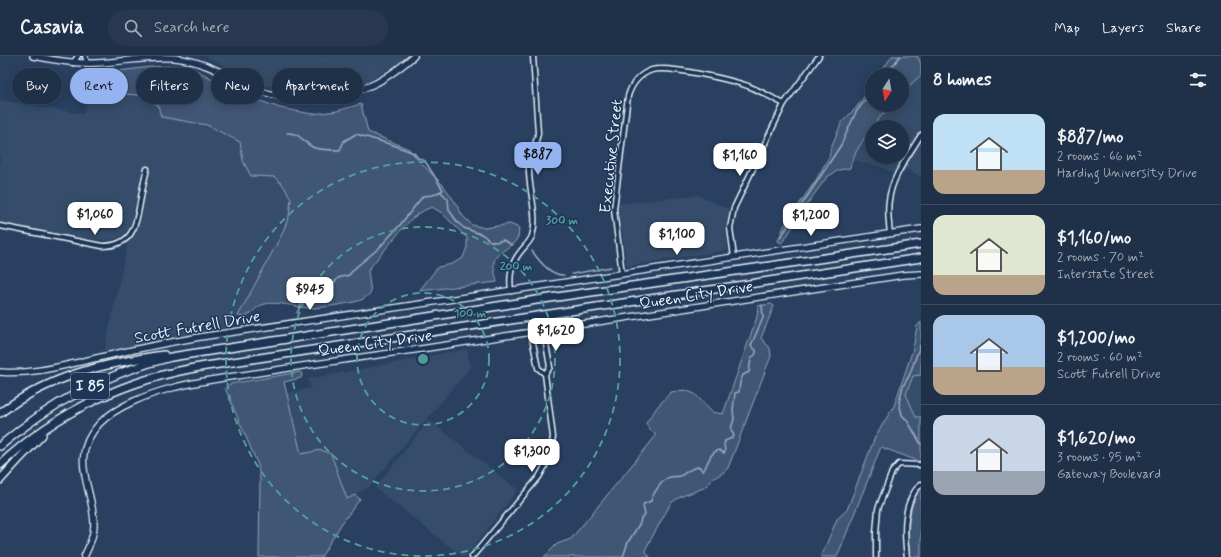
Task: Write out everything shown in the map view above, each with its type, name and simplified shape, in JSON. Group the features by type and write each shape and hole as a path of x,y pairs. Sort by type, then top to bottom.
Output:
{"highway":[{"name":"I 85","path":"0,446 24,426 47,410 91,385 149,363 194,353 543,299 921,244"},
{"name":"I 85","path":"0,465 24,444 63,417 94,400 130,385 167,373 196,367 921,258"},
{"path":"0,413 33,391 74,374 141,358 194,353"},
{"path":"0,480 31,446 63,417"}],"street":[{"path":"33,56 73,63 162,57 181,58 202,64 263,91 291,98 310,100 334,98 363,89 388,76 414,56"},
{"path":"73,63 78,56"},
{"path":"85,56 87,63"},
{"path":"510,290 510,272 513,262 529,241 534,229 529,169 531,155 537,141 538,133 533,56"},
{"path":"734,257 730,228 732,211 784,104 819,56"},
{"name":"Executive Street","path":"622,274 614,209 628,96 633,83 638,78 653,69 672,69 738,82 760,91 784,104"},
{"path":"890,234 888,206 892,188 898,173 921,135"},
{"path":"0,226 102,246 115,245 129,237 136,223 147,169"},
{"name":"Scott Futrell Drive","path":"0,372 38,372 151,346 200,337 921,230"},
{"name":"Queen City Drive","path":"84,557 92,538 94,525 92,508 84,473 85,448 91,435 100,422 124,407 144,397 161,391 201,382 903,275 921,274"},
{"path":"472,557 539,477 549,459 552,450 553,437 545,374 538,368 532,338 539,331 545,338 550,367 545,374"},
{"path":"876,557 878,509 893,470 899,464 921,465"},
{"path":"907,557 905,535 907,511 914,492 921,484"}],"shaded area":[{"path":"205,56 409,56 363,84 363,68 272,68 272,87 264,85 264,68 229,68"},
{"path":"892,56 917,56 921,64 921,75 911,84 909,88 909,68 884,68"},
{"path":"915,56 921,56 921,177 907,169 901,176 881,167 869,164 909,164 909,120 874,120 879,112 909,112 909,68 907,68"},
{"path":"174,66 184,68 142,68"},
{"path":"136,69 136,95 128,94 128,70"},
{"path":"203,74 211,78 211,104 264,104 264,102 280,108 312,114 337,111 361,104 368,132 409,149 443,185 462,215 472,225 485,228 510,224 519,228 518,236 516,241 497,255 495,259 494,267 497,282 419,291 438,267 452,264 463,258 467,247 467,238 442,213 432,207 412,218 373,264 368,271 371,293 362,299 343,304 312,308 270,303 261,305 246,316 238,316 282,234 289,216 291,199 283,185 274,177 251,176 243,161 240,142 207,125 161,117 158,105 156,104 203,104"},
{"path":"128,94 136,95 136,104 158,105 161,117 207,125 240,142 243,161 274,177 283,185 291,199 289,216 282,234 232,326 104,352 131,228 122,236 110,241 82,238 0,222 0,100 12,102 12,104 24,104 83,114 87,104 128,104"},
{"path":"865,96 865,112 888,112 883,113 878,120 865,120 865,138 855,154 850,168 839,170 827,177 781,243 778,241 784,226 816,180 829,157 831,147 842,122 856,108"},
{"path":"865,134 865,163 849,159"},
{"path":"698,195 730,210 726,228 727,250 627,266 618,204"},
{"path":"771,304 774,306 761,338 770,348 771,356 728,468 711,480 706,487 680,497 671,503 646,548 646,552 650,557 544,557 557,544 571,539 655,437 655,434 649,429 646,423 658,406 671,392 685,390 695,394 712,412 723,414 757,317 758,306"},
{"path":"921,322 921,375 913,376 906,394 916,417 921,417 921,461 881,447 837,557 821,557 837,519 847,510 875,437 894,406 913,349 917,326"},
{"path":"467,349 470,368 369,487 347,499 330,454 321,450 301,455 287,393 311,388 308,379"},
{"path":"921,358 921,419 914,420 906,394"},
{"path":"300,372 302,374 301,378 284,382 301,454 321,450 331,454 347,499 355,495 360,499 342,523 321,557 259,557 260,479 258,465 225,388 230,384"},
{"path":"429,420 518,490 465,557 463,557 375,488"},
{"path":"921,488 921,557 910,557 908,540 909,521 913,503"}],"waterway":[{"path":"891,68 900,56"},
{"path":"780,238 841,145 856,112 865,100"},
{"path":"287,133 296,134 315,148 328,150 340,150 344,141 356,134 393,145 414,153 418,158 425,161 443,190 433,195 423,196 400,225 378,249 356,267 349,275 338,278 334,283 314,290 311,296 303,301 297,313"},
{"path":"441,192 448,199 449,210 458,223 464,228 483,235 490,241 496,242 503,240 512,245"},
{"path":"532,251 550,270 559,275 564,275"},
{"path":"572,274 611,267"},
{"path":"623,557 628,542 640,523 641,518 645,515 643,505 651,501 661,484 667,478 680,476 694,468 700,467 702,471 704,470 713,453 719,450 724,453 725,441 734,436 731,429 734,419 733,410 735,393 739,392 740,382 743,375 749,372 751,358 756,353 756,350 751,346 763,318 762,305"},
{"path":"921,343 909,376 903,386 899,402 902,415 907,420 921,444"}]}
